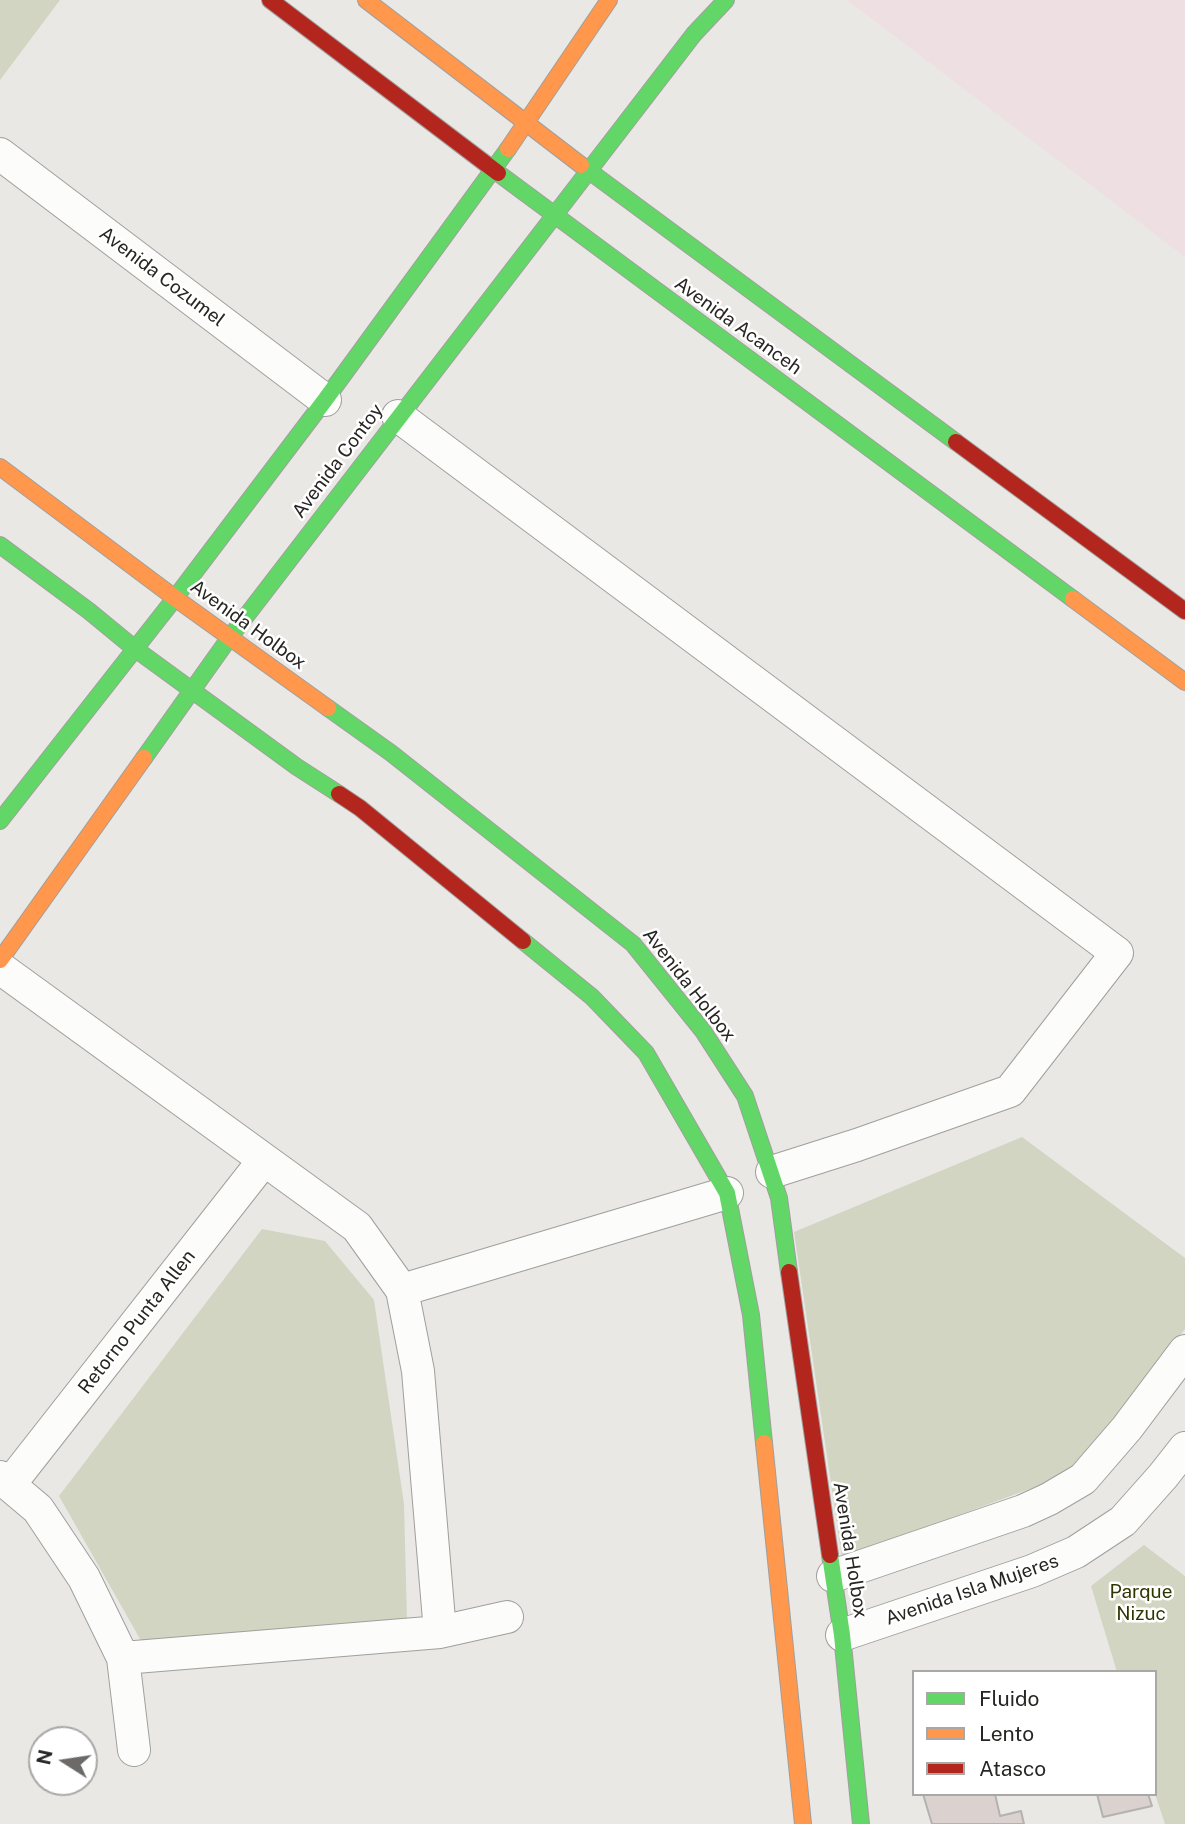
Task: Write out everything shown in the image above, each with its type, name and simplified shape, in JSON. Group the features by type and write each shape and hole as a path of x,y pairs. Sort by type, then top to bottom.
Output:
{"street":[{"name":"Avenida Acanceh","path":"271,0 491,169 1185,682"},
{"name":"Avenida Acanceh","path":"366,0 588,171 1185,611"},
{"path":"0,821 175,598 325,400 527,122 608,0"},
{"name":"Avenida Contoy","path":"0,960 230,637 694,34 726,0"},
{"name":"Avenida Cozumel","path":"0,154 325,400"},
{"path":"398,416 1117,953 1010,1091 772,1172"},
{"name":"Avenida Holbox","path":"0,467 175,598 391,753 633,944 704,1031 745,1096 779,1198 805,1397 842,1635 861,1824"},
{"path":"0,545 192,691 297,767 360,808 592,997 646,1053 727,1193 751,1315 803,1824"},
{"path":"0,968 357,1227 402,1290 418,1371 440,1632"},
{"name":"Retorno Punta Allen","path":"134,1750 123,1658 84,1578 38,1509 5,1480 264,1160"},
{"path":"402,1290 727,1193"},
{"path":"833,1576 1023,1511 1083,1479 1127,1428 1185,1350"},
{"name":"Avenida Isla Mujeres","path":"842,1635 1032,1571 1076,1552 1124,1521 1185,1448"},
{"path":"123,1658 440,1632 507,1617"}],"shaded area":[{"path":"847,0 1185,0 1185,257"}],"green space":[{"path":"0,0 60,0 0,80"},
{"path":"1022,1137 1185,1258 1185,1329 1073,1473 842,1558 794,1232"},
{"path":"262,1229 325,1241 374,1300 404,1504 407,1620 144,1646 59,1496"},
{"name":"Parque Nizuc","path":"1144,1545 1185,1576 1185,1824 1165,1824 1156,1796 1157,1670 1116,1670 1091,1586"}],"building":[{"path":"924,1796 995,1796 1000,1816 1021,1811 1024,1824 932,1824"},
{"path":"1098,1796 1149,1796 1152,1806 1103,1817"}],"traffic: fast":[{"path":"144,758 230,637 694,34 726,0"},
{"path":"0,821 175,598 325,400 508,149"},
{"path":"581,165 956,442"},
{"path":"498,173 1073,599"},
{"path":"0,545 134,648 297,767 339,794"},
{"path":"328,708 391,753 633,944 703,1031 745,1096 779,1198 789,1272"},
{"path":"523,941 592,997 646,1053 727,1193 751,1315 764,1443"},
{"path":"830,1555 842,1635 861,1824"}],"traffic: slow":[{"path":"366,0 581,165"},
{"path":"508,149 609,0"},
{"path":"0,467 328,708"},
{"path":"1073,599 1185,682"},
{"path":"0,960 144,758"},
{"path":"764,1443 803,1824"}],"traffic: jam":[{"path":"270,0 498,173"},
{"path":"956,442 1185,611"},
{"path":"339,794 360,808 523,941"},
{"path":"789,1272 830,1555"}]}
